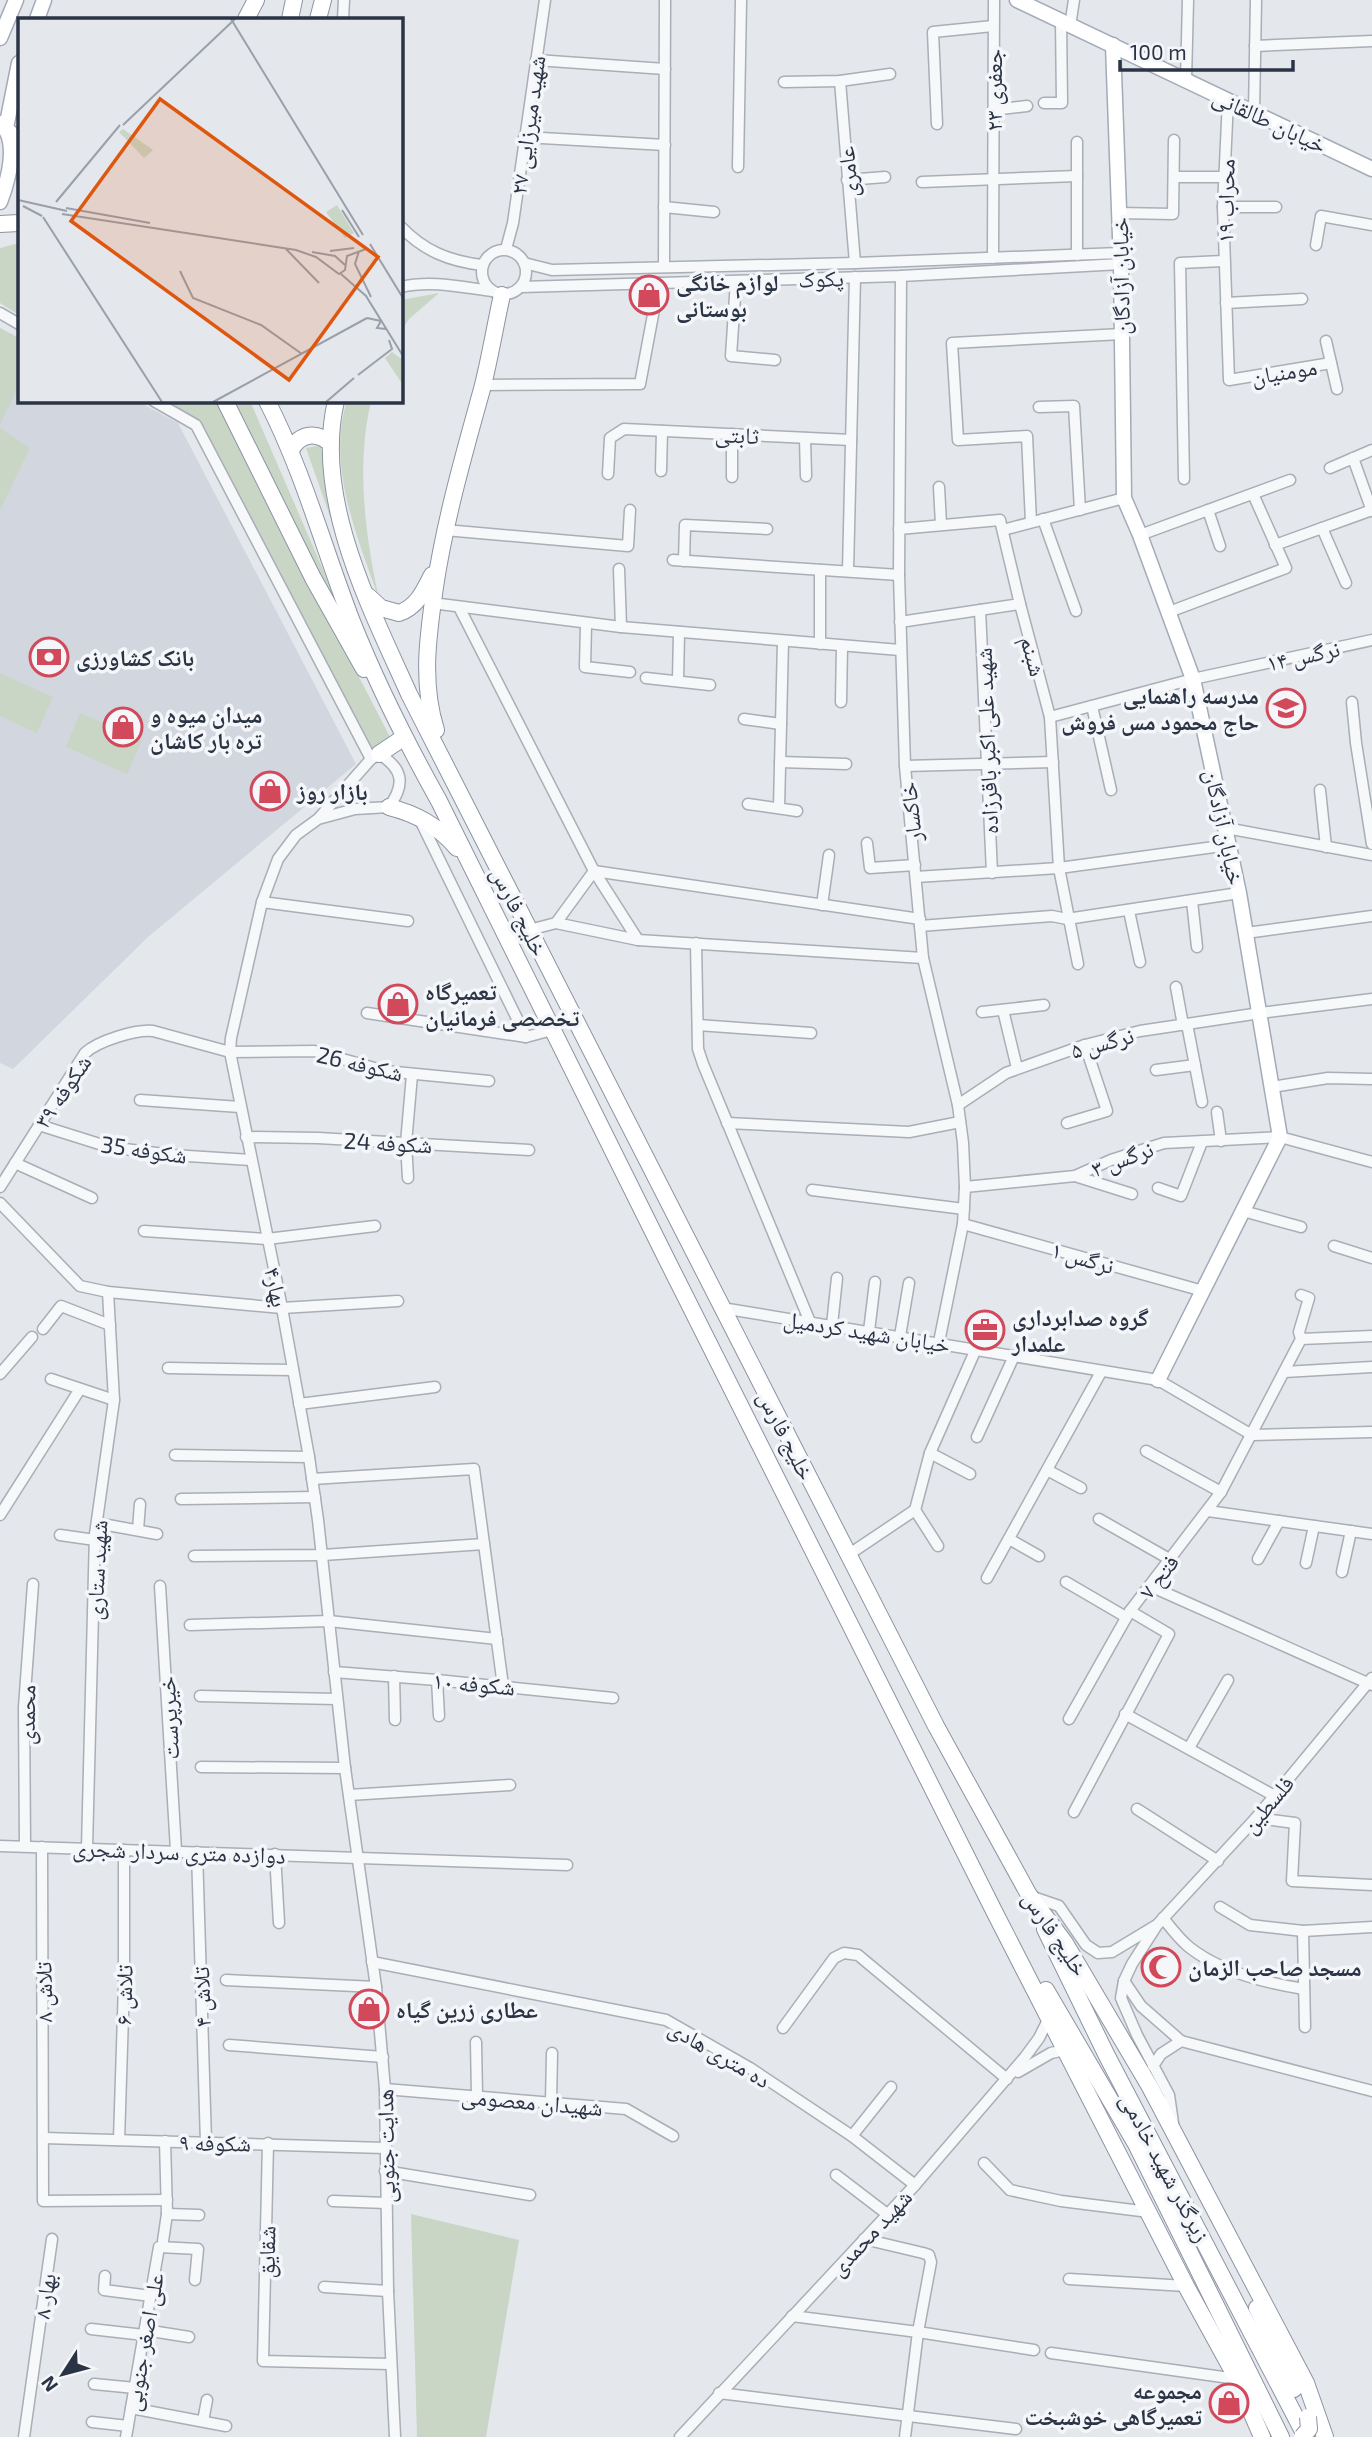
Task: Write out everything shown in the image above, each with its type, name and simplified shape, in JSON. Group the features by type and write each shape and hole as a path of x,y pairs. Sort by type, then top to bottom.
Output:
{"highway":[{"path":"247,18 256,0"},
{"path":"290,18 294,0"},
{"path":"318,18 323,0"},
{"path":"0,224 18,223"},
{"path":"459,792 435,729 428,695 427,645 438,563 483,385 497,293"},
{"path":"225,402 313,578 403,738 375,757"},
{"name":"خلیج فارس","path":"267,402 291,450 351,618 403,738 439,801 995,1913 1186,2286 1237,2379 1262,2437"},
{"name":"خلیج فارس","path":"336,402 330,457 336,502 365,593 409,694 974,1797 1029,1895 1065,1943 1174,2133 1306,2383 1325,2437"},
{"path":"291,450 298,440 309,435 321,437 331,444"},
{"path":"365,593 384,610 394,613 405,611 413,606 422,593 438,563"},
{"path":"389,807 430,823 447,837 473,869"},
{"name":"زیرگذر شهید خادمی","path":"1029,1895 1107,2056 1304,2437"},
{"name":"زیرگذر شهید خادمی","path":"995,1913 1034,1969 1136,2144 1281,2437"},
{"path":"1238,2253 1262,2322 1308,2417 1309,2429 1304,2437"},
{"path":"1250,2405 1270,2437"}],"main road":[{"path":"0,38 16,0"},
{"path":"37,18 44,0"},
{"name":"خیابان طالقانی","path":"1017,0 1372,169"},
{"name":"خیابان آزادگان","path":"1113,45 1121,259 1124,498 1193,679 1230,845 1280,1137"},
{"path":"0,202 10,155 9,132 18,70"},
{"path":"1158,1380 1280,1137"}],"street":[{"path":"343,18 344,0"},
{"name":"شهید میرزایی ۲۷","path":"506,249 513,223 545,0"},
{"path":"664,267 665,0"},
{"path":"738,167 741,0"},
{"name":"جعفری ۲۳","path":"993,0 993,258"},
{"path":"1044,103 1062,103 1066,24 1074,0"},
{"path":"1186,80 1188,0"},
{"path":"1254,113 1256,0"},
{"path":"937,124 933,32 993,26"},
{"path":"1255,46 1372,41"},
{"path":"536,60 665,69"},
{"path":"784,82 840,80 890,74"},
{"name":"عامری","path":"840,80 855,263"},
{"name":"محراب ۱۹","path":"1226,303 1223,207 1228,100"},
{"path":"993,110 1027,106"},
{"path":"524,136 665,145"},
{"path":"1118,214 1173,214 1174,139"},
{"path":"1077,142 1077,255"},
{"path":"922,182 1077,176"},
{"path":"847,180 885,177"},
{"path":"1174,177 1225,177"},
{"path":"664,207 714,212"},
{"path":"1223,207 1276,207"},
{"path":"1316,245 1321,216 1372,225"},
{"path":"402,227 413,240 430,251 457,262 482,265"},
{"path":"402,287 442,284 497,293 512,293 520,288 526,279 524,263 516,252 506,249 496,251 488,256 482,265 485,284 497,293"},
{"name":"پکوک","path":"524,263 552,270 1077,255 1121,259"},
{"name":"پکوک","path":"520,288 901,275 1121,259"},
{"path":"1184,479 1180,263 1223,261"},
{"path":"809,264 810,278"},
{"name":"خاکسار","path":"901,275 899,575 905,766 923,958 958,1105 965,1187 963,1224 939,1342"},
{"path":"848,571 855,277"},
{"path":"736,281 731,356 775,360"},
{"path":"483,385 640,384 659,283"},
{"path":"1226,303 1302,299"},
{"name":"مومنیان","path":"1226,303 1229,380 1331,363"},
{"path":"0,313 18,323"},
{"path":"1031,522 1027,436 958,440 952,343 1122,334"},
{"path":"1326,341 1337,389"},
{"path":"156,402 196,425 375,757 396,768 401,782 399,793 389,807 355,809 318,818"},
{"path":"1039,407 1074,406 1080,510"},
{"name":"ثابتی","path":"608,474 610,438 624,429 851,440"},
{"path":"661,471 662,431"},
{"path":"732,434 732,477"},
{"path":"805,438 806,476"},
{"path":"1330,468 1372,450"},
{"path":"1275,545 1372,511 1353,458"},
{"path":"1140,535 1290,480"},
{"path":"939,487 941,524"},
{"path":"1169,612 1286,568 1253,494"},
{"path":"899,529 1000,520 1003,530 1124,498"},
{"path":"445,530 628,546 630,510"},
{"path":"1208,510 1220,547"},
{"path":"1043,519 1076,611"},
{"path":"767,529 685,526 678,561 899,575"},
{"path":"1322,528 1346,583"},
{"name":"شبنم","path":"1003,530 1050,717 1059,868 1077,964"},
{"path":"619,569 621,627"},
{"path":"820,570 820,645"},
{"path":"432,603 586,624 901,650"},
{"path":"900,622 1020,604"},
{"path":"459,607 594,871 638,940"},
{"name":"شهید علی اکبر باقرزاده","path":"980,610 992,873"},
{"path":"586,624 585,667 630,672"},
{"path":"678,681 679,632"},
{"name":"نرگس ۱۴","path":"1050,717 1193,679 1372,640"},
{"path":"779,808 783,641"},
{"path":"841,702 842,646"},
{"path":"646,678 710,685"},
{"path":"1352,702 1372,844"},
{"path":"1092,706 1111,790"},
{"path":"744,719 781,724"},
{"name":"بهار۴","path":"358,1857 309,1457 282,1308 240,1107 230,1038 262,902 282,851 296,835 318,818 375,757"},
{"path":"780,762 846,764"},
{"path":"905,766 1053,762"},
{"path":"1320,790 1326,847"},
{"path":"748,804 797,811"},
{"path":"419,817 526,1037"},
{"path":"1226,828 1372,855"},
{"path":"867,843 870,869 915,865"},
{"path":"916,877 1059,868 1230,845"},
{"path":"821,905 829,855"},
{"path":"594,871 821,905 920,923 1052,916 1067,919 1239,893"},
{"path":"556,923 594,871"},
{"path":"1192,901 1197,947"},
{"path":"262,902 408,921"},
{"path":"1129,911 1140,962"},
{"path":"1246,933 1372,916"},
{"path":"529,930 556,923 638,940 923,958"},
{"path":"696,943 700,1056 810,1322"},
{"path":"1176,987 1202,1102"},
{"name":"نرگس ۵","path":"958,1105 1006,1073 1085,1045 1140,1031 1372,999"},
{"path":"982,1012 1044,1005"},
{"path":"1003,1010 1017,1068"},
{"path":"367,1013 526,1037 552,1030"},
{"path":"698,1025 811,1033"},
{"name":"شکوفه ۳۹","path":"0,1187 85,1053 97,1044 148,1030 230,1052"},
{"path":"1068,1123 1107,1111 1085,1045"},
{"name":"شکوفه 26","path":"230,1052 314,1051 385,1071 489,1081"},
{"path":"1156,1070 1195,1065"},
{"path":"408,1178 406,1143 412,1075"},
{"path":"1272,1087 1328,1078 1372,1080"},
{"path":"140,1100 240,1107"},
{"path":"1217,1112 1221,1141"},
{"path":"727,1123 909,1132 960,1122"},
{"name":"شکوفه 35","path":"39,1125 109,1147 172,1155 251,1160"},
{"name":"شکوفه 24","path":"246,1137 318,1138 529,1150"},
{"name":"نرگس ۳","path":"965,1187 1075,1176 1111,1160 1164,1143 1280,1137 1372,1162"},
{"path":"1158,1188 1181,1196 1202,1142"},
{"path":"15,1163 92,1198"},
{"path":"1075,1176 1132,1194"},
{"path":"812,1190 964,1209"},
{"path":"0,1203 80,1286 108,1292 282,1308 398,1301"},
{"path":"1244,1211 1301,1227"},
{"name":"نرگس ۱","path":"963,1224 1203,1291"},
{"path":"145,1231 267,1239 375,1226"},
{"path":"1334,1246 1372,1258"},
{"path":"832,1325 837,1278"},
{"path":"869,1331 876,1282"},
{"path":"900,1336 909,1283"},
{"name":"شهید ستاری","path":"87,1848 95,1540 114,1400 108,1292"},
{"name":"فتح ۷","path":"1069,1719 1128,1614 1221,1492 1301,1339 1299,1332 1305,1296"},
{"path":"43,1329 61,1306 110,1325"},
{"name":"خیابان شهید کردمیل","path":"722,1308 1158,1380 1252,1436"},
{"path":"1301,1339 1372,1336"},
{"path":"0,1374 32,1337"},
{"path":"848,1555 915,1510 930,1453 976,1349"},
{"path":"977,1437 1014,1356"},
{"path":"1284,1372 1372,1367"},
{"path":"168,1368 293,1370"},
{"path":"987,1578 1101,1372"},
{"path":"51,1379 114,1400"},
{"path":"299,1404 435,1387"},
{"path":"0,1515 80,1388"},
{"path":"1252,1436 1372,1432"},
{"path":"1146,1451 1221,1492"},
{"path":"930,1453 970,1474"},
{"path":"175,1455 309,1457"},
{"path":"312,1479 474,1469 503,1686"},
{"path":"1047,1470 1081,1488"},
{"path":"181,1499 315,1497"},
{"path":"138,1530 140,1504"},
{"path":"915,1510 938,1546"},
{"path":"1208,1511 1372,1534"},
{"path":"1099,1519 1171,1560"},
{"path":"1258,1559 1279,1521"},
{"path":"97,1523 157,1534"},
{"path":"1306,1563 1314,1526"},
{"path":"1342,1572 1351,1531"},
{"path":"60,1535 95,1540"},
{"path":"1009,1539 1039,1556"},
{"path":"194,1556 323,1555 484,1544"},
{"path":"1066,1582 1169,1634 1074,1811"},
{"name":"محمدی","path":"26,1846 24,1707 33,1584"},
{"name":"خیرپرست","path":"160,1586 176,1850"},
{"path":"1150,1586 1371,1682"},
{"path":"190,1625 329,1621 497,1639"},
{"name":"شکوفه ۱۰","path":"334,1672 613,1698"},
{"path":"394,1676 395,1720"},
{"path":"438,1680 439,1716"},
{"path":"1189,1748 1228,1680"},
{"name":"فلسطین","path":"1124,1981 1160,1922 1256,1818 1371,1682"},
{"path":"200,1696 337,1699"},
{"path":"1125,1714 1273,1795"},
{"path":"201,1767 345,1768"},
{"path":"349,1795 510,1785"},
{"path":"1137,1809 1218,1861"},
{"path":"1256,1818 1295,1823 1292,1881 1372,1885"},
{"name":"دوازده متری سردار شجری","path":"0,1846 358,1857"},
{"name":"تلاش ۸","path":"41,1847 43,2201 167,2200"},
{"name":"تلاش ۶","path":"119,2140 124,1984 124,1850"},
{"name":"تلاش ۴","path":"197,1852 206,2142"},
{"path":"275,1854 279,1923"},
{"path":"358,1857 567,1865"},
{"name":"هدایت جنوبی","path":"358,1857 376,1987 385,2088 390,2364 395,2437"},
{"name":"فلسطین","path":"1029,1895 1059,1906 1086,1945 1098,1953 1112,1952 1160,1922"},
{"path":"1220,1906 1250,1924 1308,1931 1372,1927"},
{"path":"1160,1922 1204,1957 1256,1978 1304,1989"},
{"path":"1305,2027 1304,1989 1308,1931"},
{"path":"783,2028 834,1958 844,1953 858,1955 1007,2079 1043,2057 1065,2050"},
{"name":"ده متری هادی","path":"372,1962 666,2020 750,2068 852,2136 915,2185"},
{"path":"226,1980 376,1987"},
{"path":"1124,1981 1121,1997 1137,2035 1169,2095 1174,2133"},
{"path":"1124,1981 1141,2006 1181,2041 1372,2091"},
{"name":"شهید محمدی","path":"680,2437 915,2185 1007,2079 1039,2038 1049,2018"},
{"path":"1153,2066 1161,2054 1181,2041"},
{"path":"476,2042 477,2096"},
{"path":"229,2045 383,2057"},
{"path":"551,2103 552,2053"},
{"path":"852,2136 891,2087"},
{"name":"شهیدان معصومی","path":"385,2088 626,2109 673,2136"},
{"name":"شکوفه ۹","path":"44,2138 385,2148"},
{"name":"علی اصغر جنوبی","path":"127,2432 167,2214 165,2141"},
{"name":"شقایق","path":"268,2143 263,2361 390,2364"},
{"path":"984,2163 1010,2190 1061,2201 1149,2212"},
{"path":"386,2171 530,2194"},
{"path":"836,2175 887,2214"},
{"path":"333,2201 386,2203"},
{"path":"167,2214 199,2215"},
{"name":"بهار ۸","path":"24,2437 52,2239"},
{"path":"864,2239 929,2255 931,2262 918,2332 905,2437"},
{"path":"161,2244 198,2249 195,2280"},
{"path":"105,2276 104,2290 150,2296"},
{"path":"1069,2279 1186,2286"},
{"path":"324,2287 388,2291"},
{"path":"792,2316 1034,2350"},
{"path":"91,2329 189,2337"},
{"path":"1051,2353 1237,2379"},
{"path":"94,2384 135,2388"},
{"path":"719,2393 1016,2429"},
{"path":"203,2421 206,2400"},
{"path":"131,2408 226,2426"},
{"path":"92,2422 127,2432"}],"shaded area":[{"name":"میدان میوه و تره بار کاشان","path":"0,328 18,337 18,402 139,402 178,423 356,764 148,937 13,1069 0,1063"}],"green space":[{"path":"18,243 18,314 0,303 0,248"},
{"path":"439,293 409,319 402,330 402,300"},
{"path":"0,328 18,337 18,388 0,424"},
{"path":"170,402 218,402 391,739 371,752 198,422"},
{"path":"234,402 250,402 341,611 326,587"},
{"path":"347,402 371,402 364,450 364,500 379,599 347,501 342,476 341,425"},
{"path":"0,428 30,448 0,510"},
{"path":"321,445 325,478 340,545 306,448"},
{"path":"0,673 53,697 37,733 0,716"},
{"path":"80,713 142,740 127,774 66,747"},
{"path":"411,2214 519,2240 486,2437 417,2437"}],"place":[{"name":"لوازم خانگی بوستانی","path":"649,295"},
{"name":"بانک کشاورزی","path":"49,657"},
{"name":"مدرسه راهنمایی حاج محمود مس فروش","path":"1286,708"},
{"name":"میدان میوه و تره بار کاشان","path":"123,727"},
{"name":"بازار روز","path":"270,791"},
{"name":"تعمیرگاه تخصصی فرمانیان","path":"398,1004"},
{"name":"گروه صدابرداری علمدار","path":"985,1330"},
{"name":"مسجد صاحب الزمان","path":"1161,1967"},
{"name":"عطاری زرین گیاه","path":"369,2009"},
{"name":"مجموعه تعمیرگاهی خوشبخت","path":"1229,2403"}]}
